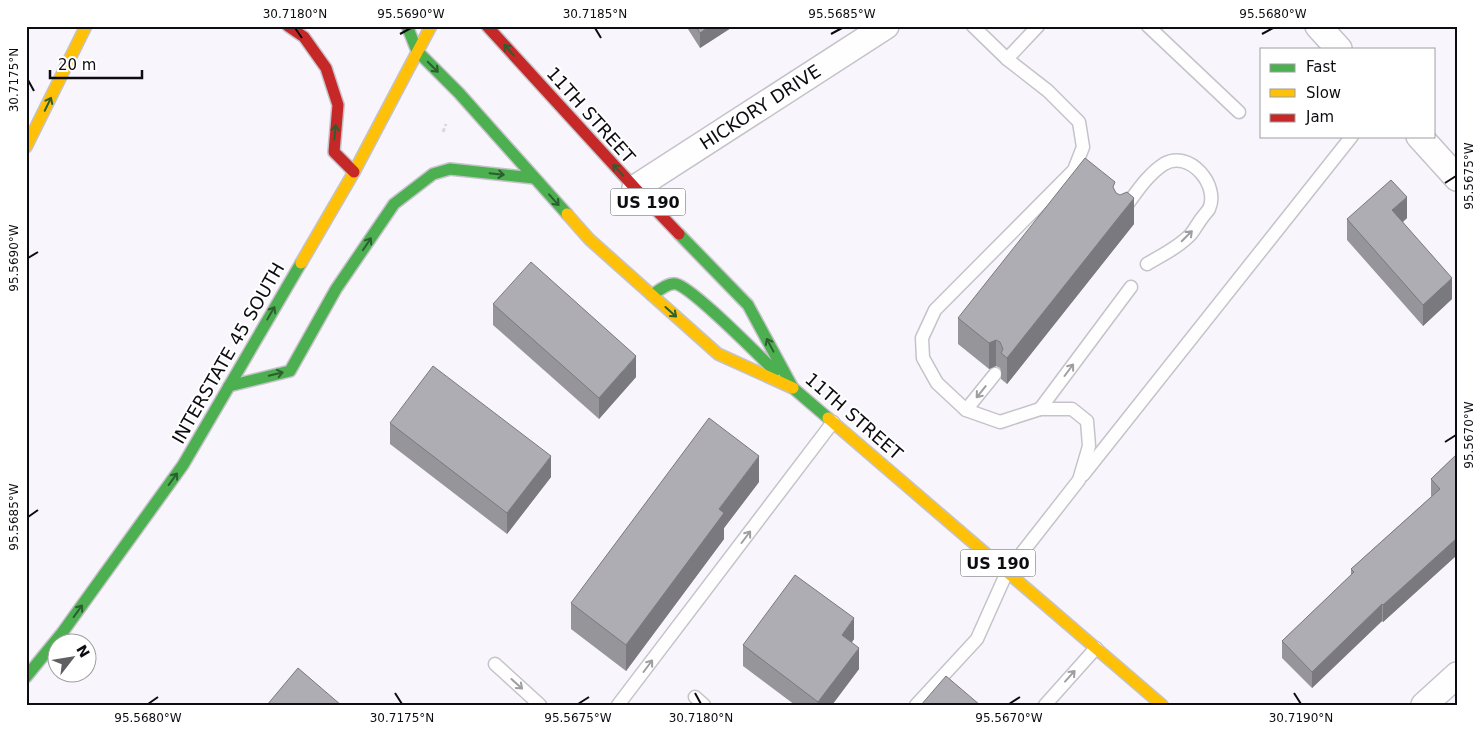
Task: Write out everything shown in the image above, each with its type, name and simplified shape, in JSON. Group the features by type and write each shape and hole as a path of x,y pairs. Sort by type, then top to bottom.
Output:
{"main road":[{"path":"26,148 86,26"},
{"path":"288,26 304,37 326,68 338,105 334,152 354,172"},
{"name":"US 190","path":"407,26 417,51 459,93 589,239 718,354 793,388"},
{"name":"INTERSTATE 45 SOUTH","path":"26,677 62,633 184,464 354,172 431,26"},
{"name":"11TH STREET","path":"487,26 634,188 748,305 793,388 1096,648 1158,704"},
{"path":"229,386 290,370 336,289 394,204 433,174 450,169 534,178"},
{"path":"652,295 671,284 683,287 694,295 793,388"}],"street":[{"name":"HICKORY DRIVE","path":"634,188 886,26"},
{"path":"1318,26 1338,48"},
{"path":"1421,138 1457,178"},
{"path":"1424,705 1457,675"}],"lane":[{"path":"973,26 1007,59 1048,91 1079,122 1083,147 1074,170 936,310 922,338 923,358 937,383 966,410 1000,422 1040,409 1072,408 1087,421 1089,446 1079,480"},
{"path":"1007,59 1038,26"},
{"path":"1148,26 1239,112"},
{"path":"916,705 977,639 1007,572 1350,138"},
{"path":"1121,213 1149,176 1166,163 1180,160 1194,167 1206,178 1212,192 1209,208 1192,233 1147,264"},
{"path":"1040,409 1131,286"},
{"path":"966,410 995,374"},
{"path":"618,705 833,422"},
{"path":"1045,705 1096,648"},
{"path":"495,664 540,705"}],"building":[{"path":"696,26 710,26 700,33"},
{"path":"1085,158 1115,182 1113,187 1116,193 1120,195 1127,192 1134,198 1007,358 1001,353 1003,349 1000,342 996,340 989,343 958,318"},
{"path":"1391,180 1407,197 1392,210 1452,278 1423,305 1347,219"},
{"path":"531,262 636,356 599,398 493,304"},
{"path":"433,366 551,456 507,513 390,423"},
{"path":"709,418 759,456 719,509 724,513 626,645 571,603"},
{"path":"1457,454 1457,538 1382,604 1312,672 1282,641 1354,572 1351,569 1440,489 1431,479"},
{"path":"795,575 854,618 842,635 859,648 818,702 743,645"},
{"path":"298,668 341,705 267,705"},
{"path":"946,676 980,705 921,705"}],"traffic: fast":[{"path":"407,26 417,51 459,93 567,214"},
{"path":"229,386 290,371 336,289 394,204 433,174 450,169 534,178"},
{"path":"679,234 748,305 793,388 828,418"},
{"path":"26,677 62,633 183,465 301,263"},
{"path":"652,295 670,284 676,284 684,288 741,337 775,371"}],"traffic: slow":[{"path":"26,147 86,26"},
{"path":"301,263 354,172 431,26"},
{"path":"567,214 589,239 718,354 793,388"},
{"path":"828,418 1162,705"}],"traffic: jam":[{"path":"288,26 304,37 326,68 338,105 334,152 354,172"},
{"path":"487,26 679,234"}]}
